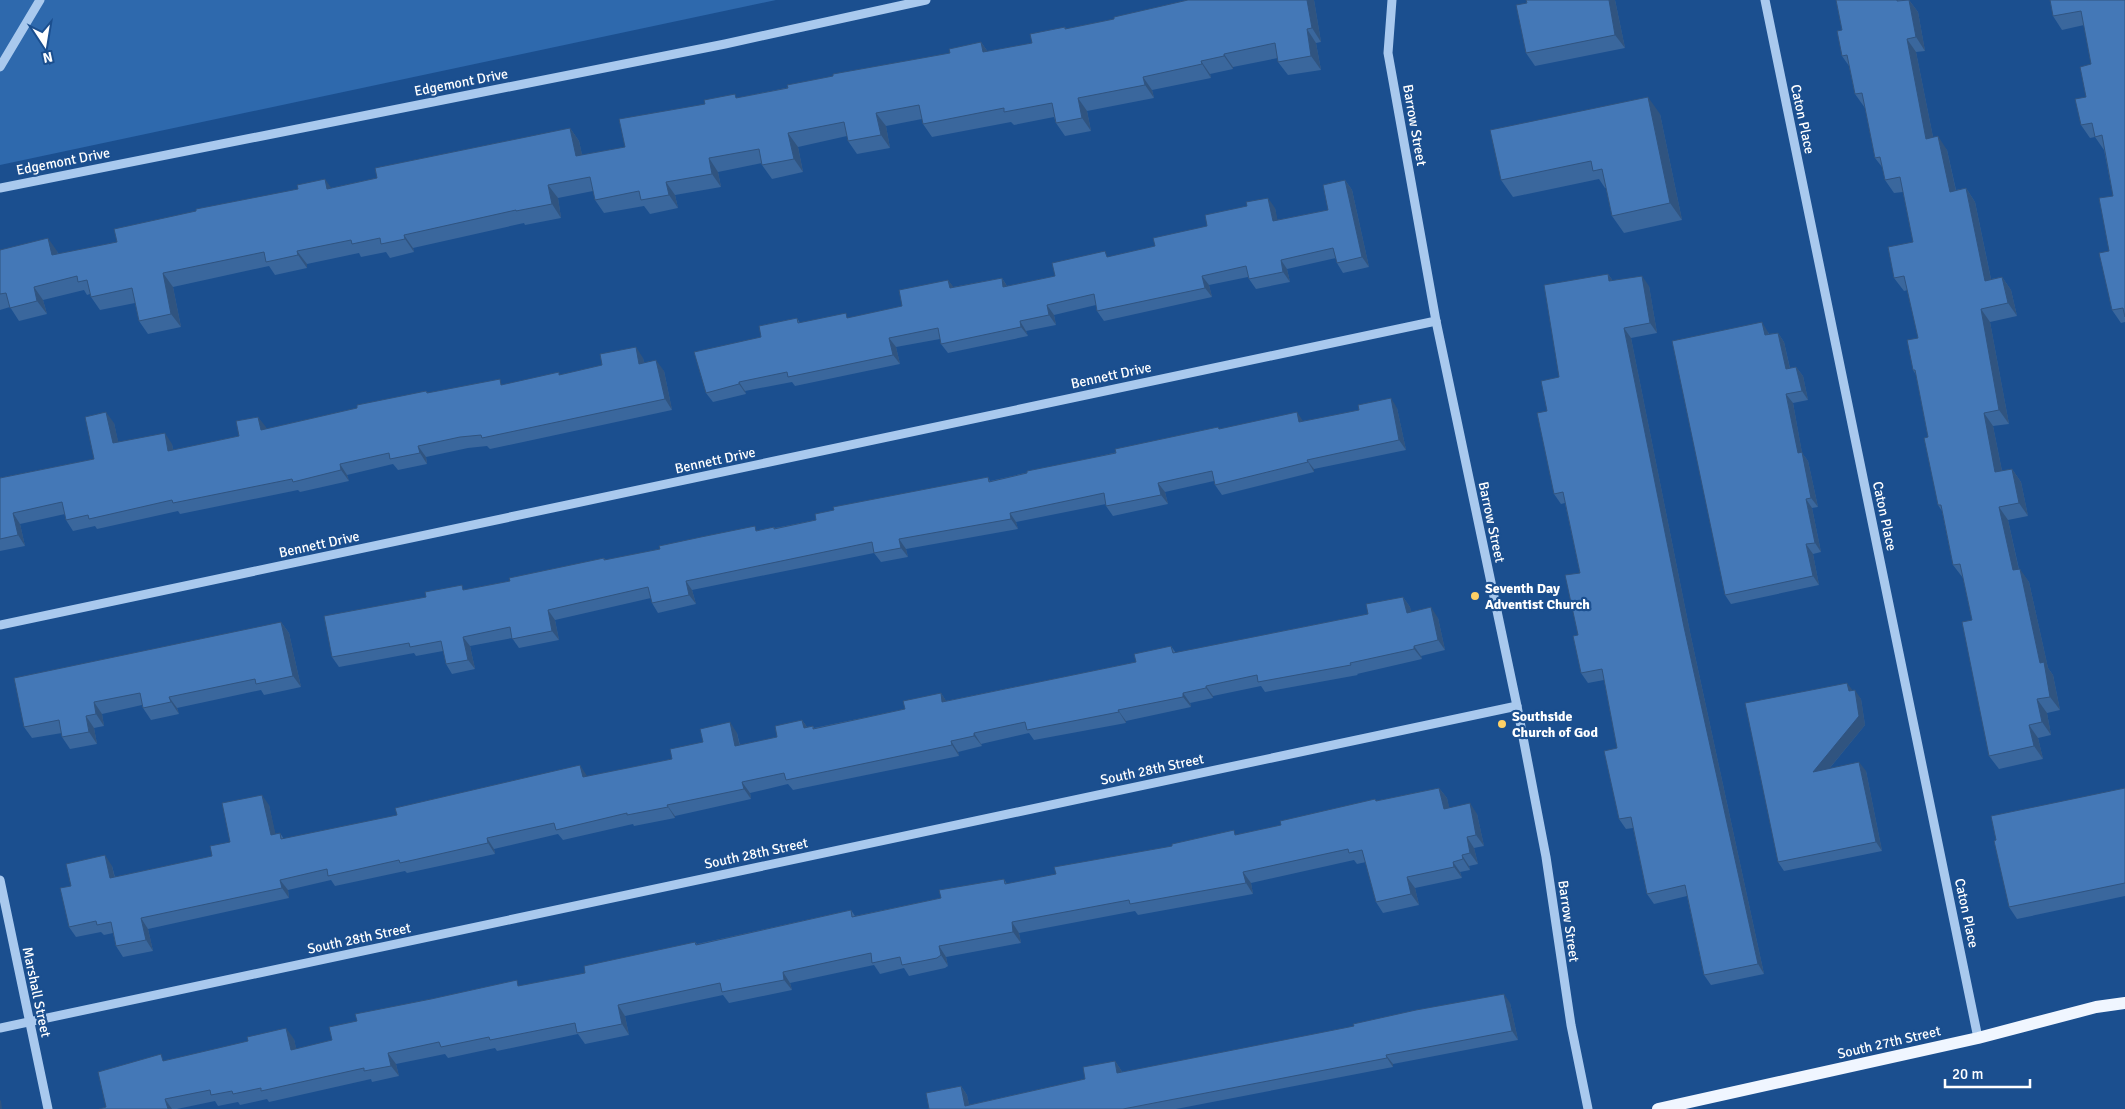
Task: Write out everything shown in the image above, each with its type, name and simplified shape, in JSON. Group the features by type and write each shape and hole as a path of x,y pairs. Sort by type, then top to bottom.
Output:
{"main road":[{"name":"South 27th Street","path":"1658,1109 1978,1038 2096,1008 2125,1003"}],"street":[{"path":"0,67 40,0"},
{"name":"Edgemont Drive","path":"0,188 715,46 926,0"},
{"name":"Barrow Street","path":"1392,0 1388,53 1436,321 1517,706 1546,857 1571,1025 1588,1109"},
{"name":"Caton Place","path":"1765,0 1978,1038"},
{"name":"Bennett Drive","path":"0,625 1436,321"},
{"name":"South 28th Street","path":"0,1028 1517,706"},
{"name":"Marshall Street","path":"0,880 48,1109"}],"shaded area":[{"path":"0,0 776,0 0,165"}],"building":[{"path":"1188,0 1307,0 1312,28 1307,29 1311,56 1278,62 1275,43 1224,54 1224,56 1201,61 1202,64 1143,77 1145,85 1078,98 1082,118 1056,123 1052,103 1004,112 1004,108 923,124 919,105 876,113 881,135 848,141 844,122 788,133 794,159 762,165 759,149 709,158 712,174 666,182 669,195 641,200 639,191 595,200 590,177 548,185 552,204 516,210 404,235 405,239 381,244 380,238 352,244 351,240 297,251 298,255 266,262 264,252 163,273 171,314 139,321 132,288 91,297 87,280 78,282 77,276 34,287 37,301 10,308 6,293 0,294 0,250 48,238 52,255 117,242 114,229 196,211 196,209 298,189 297,185 325,179 327,189 377,178 375,168 570,128 576,156 625,147 619,119 705,104 704,100 735,94 736,98 788,88 787,85 833,76 833,74 950,53 949,49 981,42 983,52 1032,43 1030,34 1114,19 1114,17"},
{"path":"1526,0 1609,0 1615,35 1526,53 1516,5 1527,3"},
{"path":"1836,0 1909,0 1916,37 1907,39 1926,139 1938,136 1950,192 1966,188 1985,281 2002,277 2008,303 1981,309 1999,410 1984,413 1995,472 2012,469 2019,503 1999,507 2013,570 2020,569 2040,663 2044,662 2050,697 2037,699 2042,722 2029,725 2034,746 1989,756 1962,622 1972,620 1960,564 1953,565 1941,505 1938,505 1924,438 1928,437 1907,340 1918,338 1904,276 1894,278 1888,247 1913,242 1900,177 1885,180 1880,157 1875,158 1862,93 1855,94 1847,55 1842,56 1837,31 1842,30"},
{"path":"2050,0 2125,0 2125,317 2123,308 2112,310 2099,253 2109,251 2099,198 2113,196 2102,135 2095,137 2092,123 2081,125 2075,99 2086,97 2080,67 2091,64 2081,11 2053,16"},
{"path":"1648,97 1670,203 1612,216 1602,169 1593,171 1591,161 1501,180 1490,130"},
{"path":"1345,180 1362,257 1337,263 1333,248 1281,260 1283,272 1249,279 1246,266 1202,276 1205,288 1097,311 1094,294 1047,305 1049,315 1020,321 1021,327 941,344 938,328 889,338 893,355 788,377 787,372 739,382 739,384 706,393 694,352 761,337 759,326 797,318 798,323 846,313 847,318 902,306 899,290 948,280 950,288 1002,278 1003,287 1055,276 1052,263 1105,251 1107,257 1155,246 1153,238 1207,226 1205,215 1247,206 1246,202 1268,198 1273,221 1328,210 1323,185"},
{"path":"1608,274 1609,281 1642,276 1650,323 1624,328 1684,627 1758,964 1704,975 1685,885 1647,894 1631,817 1619,819 1604,751 1617,748 1602,669 1581,673 1573,636 1578,635 1565,575 1580,573 1563,492 1554,494 1537,413 1547,411 1541,381 1559,377 1544,285"},
{"path":"1762,322 1765,335 1778,333 1786,369 1796,367 1802,391 1786,394 1798,453 1802,452 1811,498 1806,499 1815,543 1806,544 1813,576 1725,595 1672,341"},
{"path":"636,347 639,364 656,360 665,399 482,438 481,435 460,437 418,446 420,453 390,459 389,453 340,464 341,470 293,482 292,479 173,503 172,500 89,519 88,515 66,520 62,502 13,513 18,535 0,539 0,478 94,459 85,417 106,412 113,443 165,433 168,451 239,436 236,421 258,417 261,430 357,408 357,405 426,391 427,393 500,379 501,385 559,372 559,375 602,365 600,354"},
{"path":"1391,398 1399,440 1307,460 1308,462 1215,485 1212,471 1158,483 1161,495 1106,506 1104,493 1010,513 1011,519 899,539 901,548 874,553 872,542 686,581 689,595 652,603 648,587 548,610 552,631 512,639 510,627 463,637 468,660 446,664 441,641 410,647 409,643 332,657 324,616 426,597 425,592 462,585 463,590 510,581 509,578 604,558 604,560 660,549 659,546 755,526 756,531 774,527 774,529 816,520 815,514 834,510 833,507 988,477 989,482 1027,473 1027,471 1116,453 1115,449 1218,427 1219,429 1297,412 1299,422 1359,410 1358,405"},
{"path":"1403,597 1407,613 1431,607 1438,640 1414,646 1414,649 1350,663 1351,665 1258,682 1257,675 1206,686 1206,688 1183,693 1183,697 1118,710 1119,712 1027,730 1025,722 974,733 974,736 951,741 952,745 786,780 784,773 742,782 744,789 556,830 554,823 487,838 488,843 400,863 399,860 328,876 327,869 280,880 282,888 141,918 146,940 116,946 111,922 97,925 96,921 69,927 60,888 71,886 66,864 105,855 110,878 212,856 210,846 230,842 222,803 262,795 271,835 280,833 281,839 397,815 395,808 580,765 583,777 672,759 670,749 703,742 700,729 730,722 735,746 777,737 775,726 802,720 804,728 813,726 813,729 905,709 903,701 941,693 942,702 1136,662 1134,654 1171,646 1173,653 1368,614 1366,604"},
{"path":"281,622 293,676 256,684 255,679 169,697 171,702 143,708 140,693 94,702 96,714 86,716 89,732 62,737 59,720 24,727 14,678"},
{"path":"1847,683 1849,691 1855,690 1859,716 1813,772 1859,762 1876,842 1778,862 1745,703"},
{"path":"1439,788 1444,809 1470,803 1476,835 1467,837 1470,853 1462,855 1463,859 1453,862 1454,867 1407,877 1411,894 1376,902 1362,850 1349,853 1348,849 1243,872 1246,883 1130,904 1129,900 1012,922 1013,932 939,946 941,955 937,958 902,965 900,957 872,963 871,953 783,972 784,980 722,992 720,983 618,1005 622,1024 577,1033 575,1023 490,1040 489,1037 441,1047 439,1042 388,1053 391,1066 364,1071 364,1068 261,1091 261,1088 233,1094 232,1091 211,1095 210,1090 165,1099 168,1109 99,1109 106,1107 98,1072 161,1054 163,1061 248,1041 247,1037 286,1028 291,1050 332,1040 329,1027 357,1021 355,1014 517,980 518,986 585,973 584,966 695,942 696,945 851,910 852,917 941,898 939,890 1004,879 1005,884 1056,874 1054,867 1172,846 1172,844 1234,830 1235,835 1281,825 1280,821 1375,799 1376,801"},
{"path":"2125,788 2125,883 2009,907 1994,841 1996,840 1991,816"},
{"path":"1504,994 1512,1031 1386,1055 1387,1058 1123,1109 929,1109 926,1093 961,1086 965,1106 1085,1079 1083,1067 1115,1061 1117,1073 1354,1026 1353,1024 1416,1010"}],"place":[{"name":"Seventh Day Adventist Church","path":"1475,596"},
{"name":"Southside Church of God","path":"1502,724"}]}
